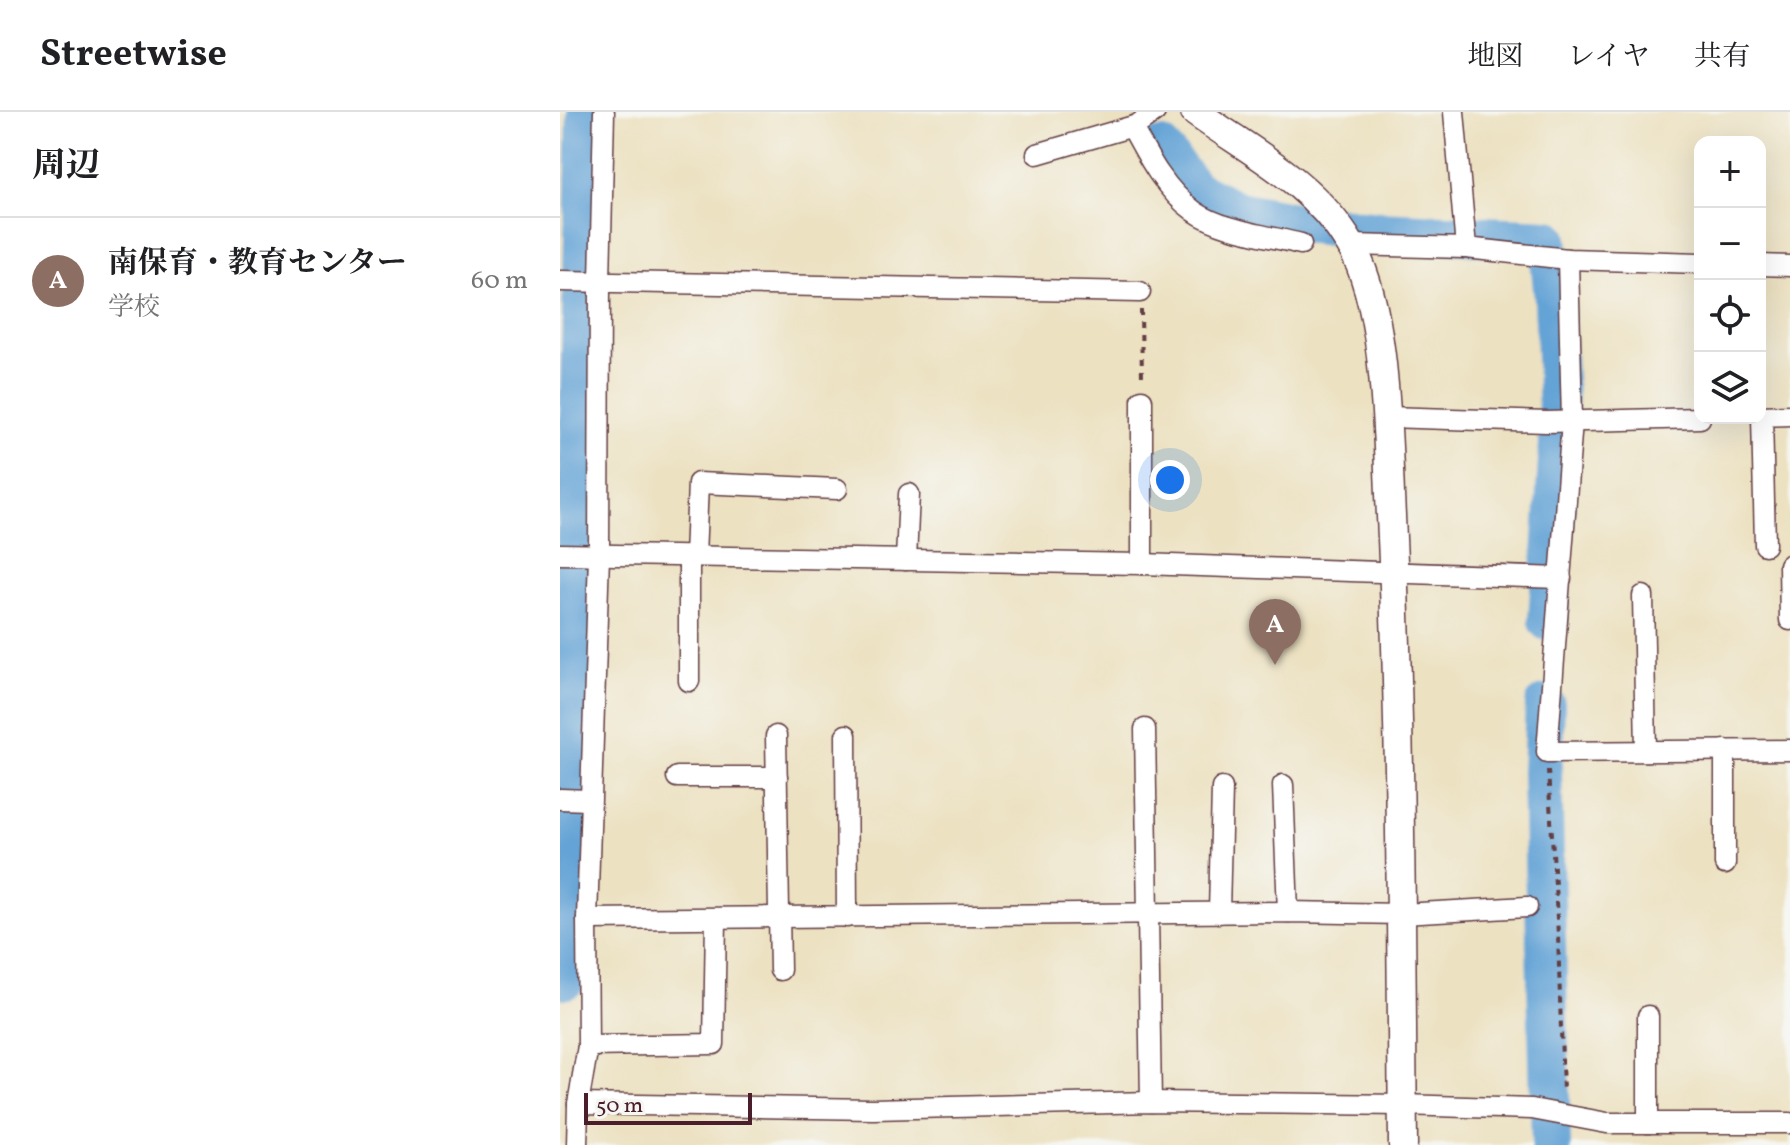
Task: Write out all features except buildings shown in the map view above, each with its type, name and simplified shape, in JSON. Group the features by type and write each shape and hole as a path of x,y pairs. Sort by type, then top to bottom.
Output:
{"street":[{"path":"577,1145 578,1104 588,1046 589,800 599,556 604,112"},
{"path":"1037,154 1132,127 1155,112"},
{"path":"1195,112 1270,160 1326,211 1351,245 1371,299 1386,417 1394,573 1402,914 1403,1145"},
{"path":"1454,112 1466,248"},
{"path":"1132,127 1156,172 1195,211 1227,225 1301,244"},
{"path":"1351,245 1466,248 1568,259 1694,263"},
{"path":"1568,259 1572,421 1554,577 1547,752 1790,750"},
{"path":"1766,265 1790,266"},
{"path":"560,281 1140,292"},
{"path":"1142,400 1142,564"},
{"path":"1766,416 1790,415"},
{"path":"1386,417 1547,422 1694,418"},
{"path":"1761,424 1765,545"},
{"path":"689,681 692,557 698,483 837,489"},
{"path":"906,560 909,494"},
{"path":"560,554 1142,564 1554,577"},
{"path":"1789,565 1790,620"},
{"path":"1643,596 1646,751"},
{"path":"1145,729 1151,1102"},
{"path":"846,735 847,917"},
{"path":"776,736 780,970"},
{"path":"1725,750 1725,864"},
{"path":"677,777 777,777"},
{"path":"1283,785 1288,912"},
{"path":"1219,913 1222,788"},
{"path":"560,799 589,800"},
{"path":"587,919 1288,912 1402,914 1527,907"},
{"path":"588,1046 714,1044 716,919"},
{"path":"1648,1016 1648,1123"},
{"path":"578,1104 873,1109 1151,1102 1402,1105 1532,1109 1607,1123 1790,1123"}],"path":[{"path":"1140,292 1142,400"},
{"path":"1547,752 1558,935 1563,1113"}],"waterway":[{"path":"566,979 587,112"},
{"path":"1161,148 1195,190 1237,211 1295,222 1378,231 1548,239 1554,298 1559,444 1548,621"},
{"path":"1545,705 1542,772 1551,1145"}],"place":[{"name":"南保育・教育センター","path":"1275,665"}]}
